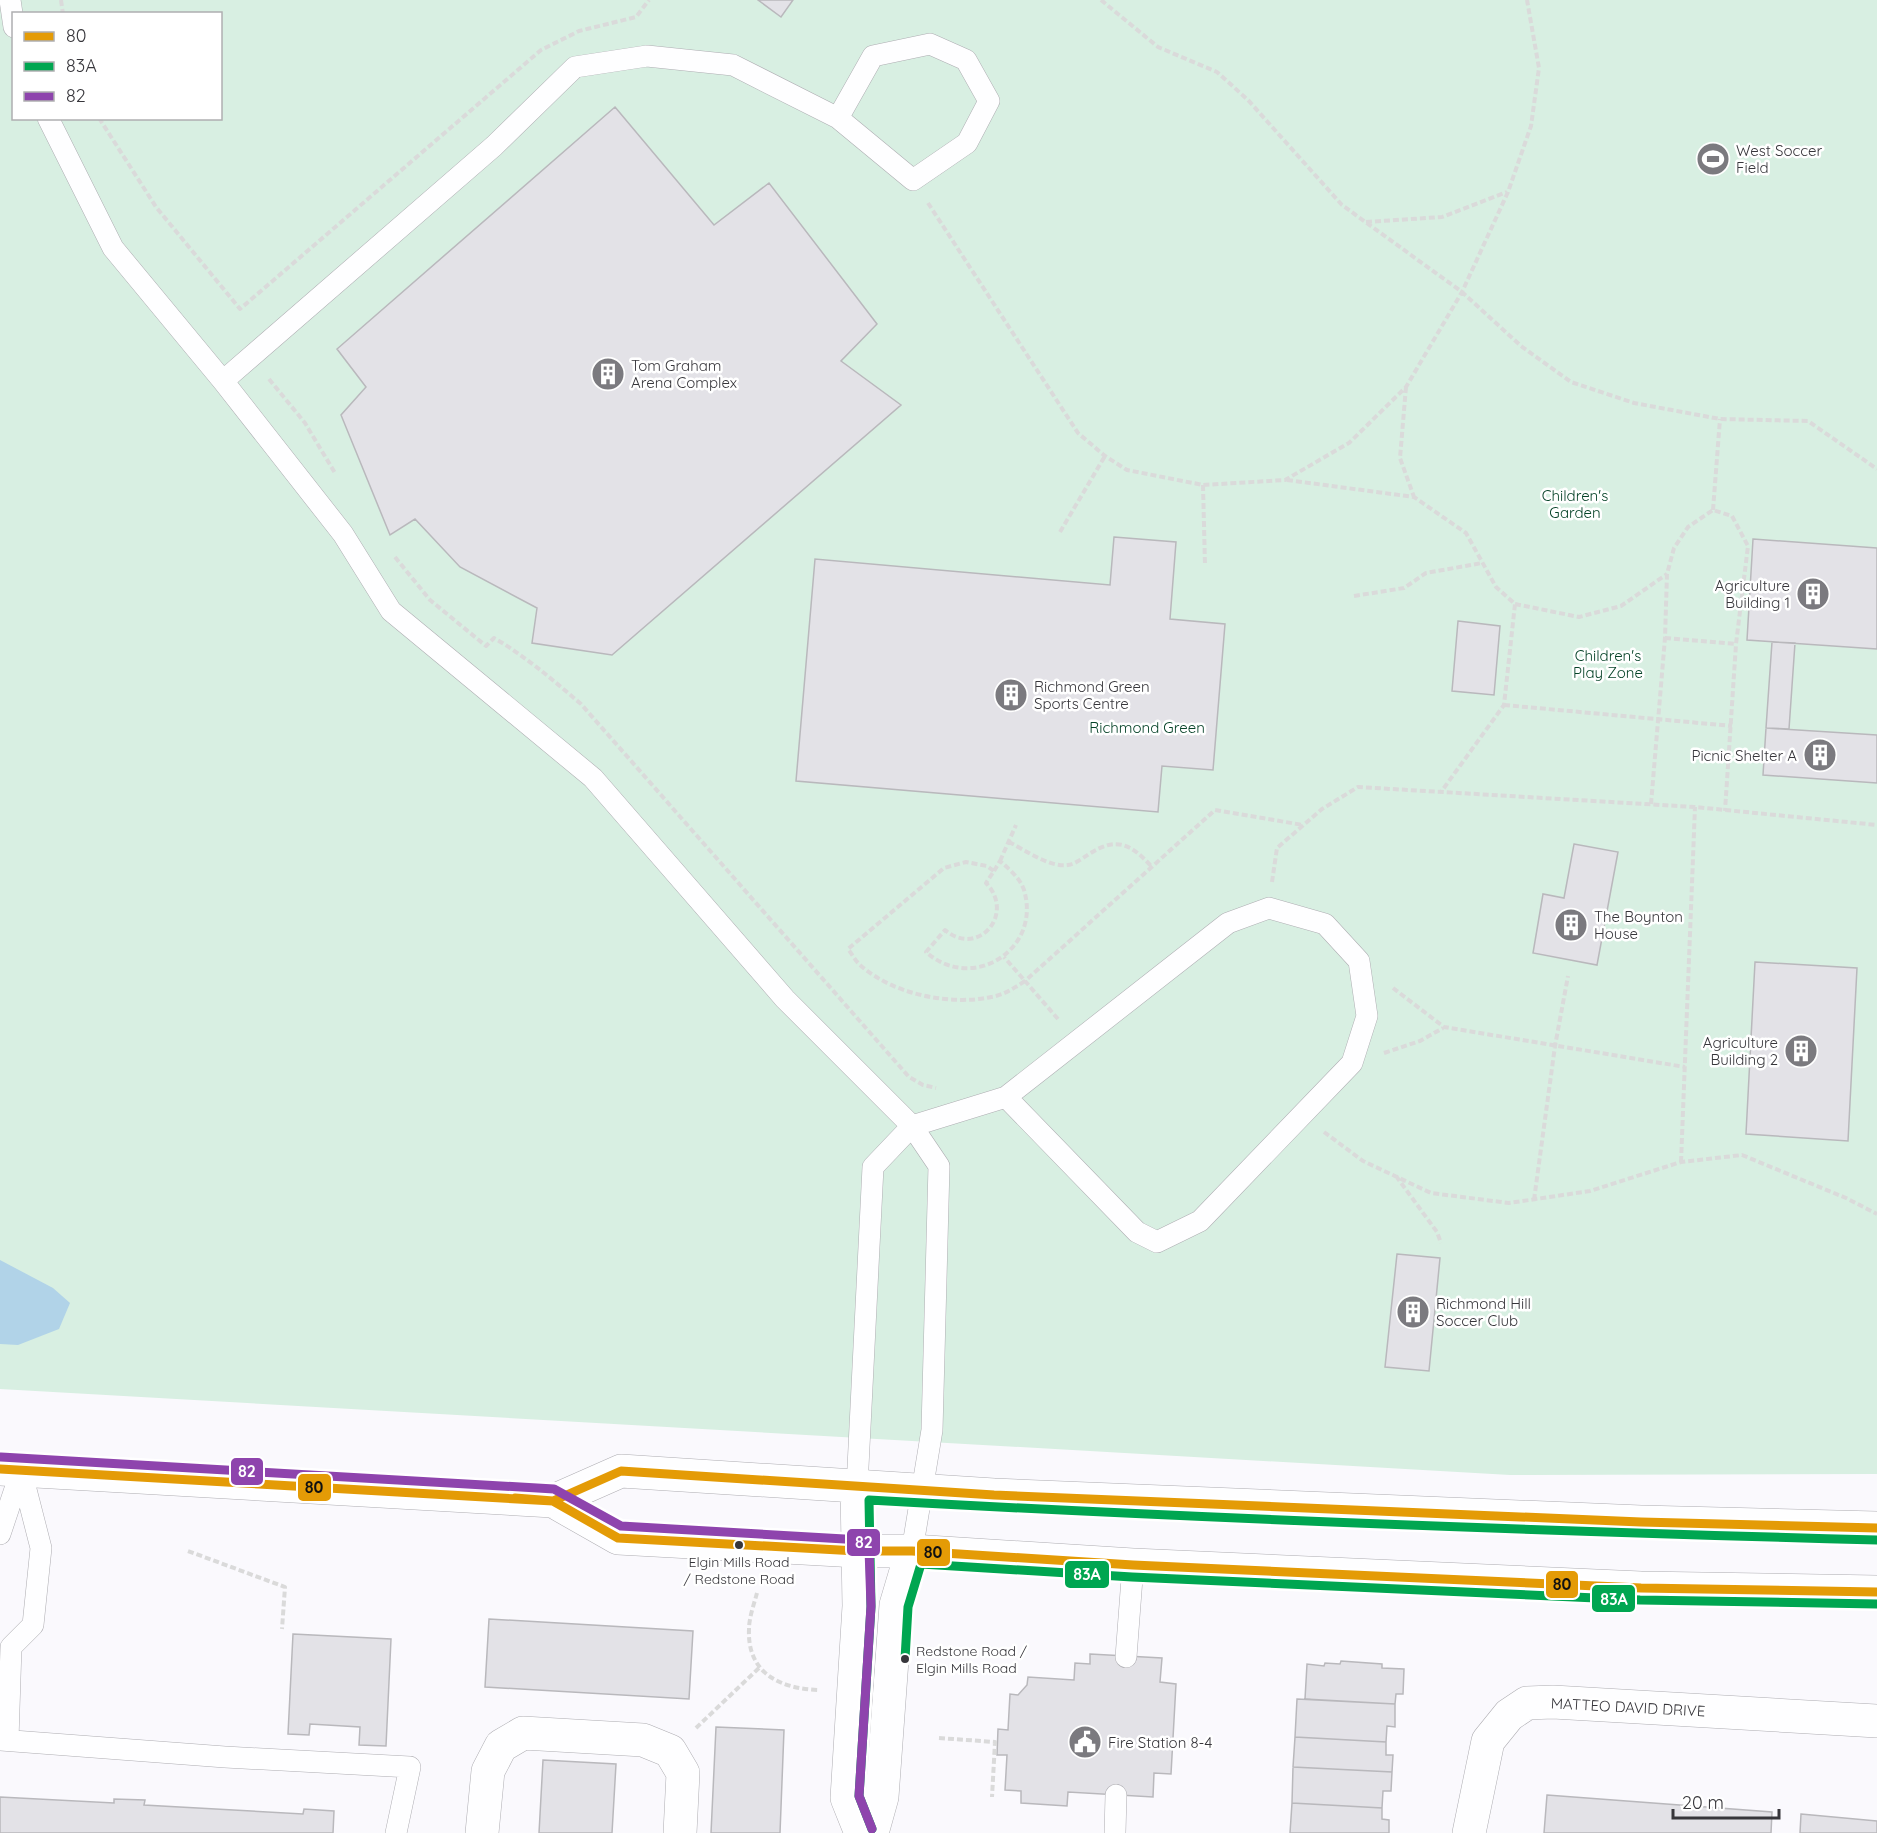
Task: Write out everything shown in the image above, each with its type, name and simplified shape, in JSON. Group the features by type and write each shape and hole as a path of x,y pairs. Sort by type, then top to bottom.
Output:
{"main road":[{"path":"10,1470 553,1501 618,1538 857,1551 912,1551 1133,1565 1641,1588 1877,1592"},
{"path":"553,1501 621,1471 994,1495 1554,1519 1877,1528"},
{"path":"857,1487 859,1606 847,1798 861,1833"},
{"path":"872,1833 882,1797 896,1605 912,1551"},
{"name":"MATTEO DAVID DRIVE","path":"1469,1833 1488,1741 1509,1715 1527,1703 1553,1702 1877,1721"},
{"path":"482,1833 488,1771 501,1746 523,1733 644,1740 670,1751 683,1773 680,1833"}],"lane":[{"path":"223,381 494,146 575,67 647,56 733,65 838,118 913,180 967,143 989,101 966,60 930,44 873,56 838,118"},
{"path":"49,120 114,248 223,381 343,534 391,611 593,778 785,999 912,1126 939,1166 932,1430 912,1551"},
{"path":"857,1487 873,1167 912,1126 1006,1097 1228,923 1269,908 1326,924 1359,961 1366,1016 1352,1063 1200,1221 1157,1242 1137,1232 1006,1097"},
{"path":"0,1534 10,1470"},
{"path":"10,1470 40,1548 33,1625 6,1641 4,1740 410,1767 396,1833"},
{"path":"1126,1657 1133,1565"},
{"path":"1115,1833 1116,1795"}],"path":[{"path":"100,120 156,207 240,309 541,50 579,31 636,17 649,0"},
{"path":"1101,0 1158,47 1217,72 1248,100 1342,205 1462,292 1521,346 1571,381 1634,403 1720,418 1808,422 1877,469"},
{"path":"1285,480 1348,443 1406,387 1462,292 1508,192 1531,126 1539,68 1527,0"},
{"path":"913,180 1078,433 1105,456 1127,470 1203,484 1285,480 1414,496 1466,533 1496,587 1515,604 1579,617 1621,606 1667,574"},
{"path":"1365,222 1442,217 1508,192"},
{"path":"252,357 305,423 341,482"},
{"path":"1406,387 1400,458 1414,496"},
{"path":"1713,510 1720,418"},
{"path":"1060,532 1105,456"},
{"path":"1203,484 1205,565"},
{"path":"1651,804 1665,638 1667,574 1674,548 1688,527 1713,510"},
{"path":"1713,510 1732,516 1748,546 1737,644 1725,811"},
{"path":"394,557 430,600 486,646 494,638 505,644 550,677 581,704 909,1077 923,1085 940,1088"},
{"path":"1354,596 1404,588 1426,573 1482,562"},
{"path":"1441,792 1504,705 1515,604"},
{"path":"1665,638 1737,644"},
{"path":"1504,705 1732,726"},
{"path":"1269,908 1277,848 1322,809 1358,787 1695,807 1877,825"},
{"path":"1681,1162 1695,807"},
{"path":"994,871 987,866 966,862 944,868 848,949 860,964 876,975 913,993 933,998 972,1000 994,997 1025,981 1215,810 1304,825"},
{"path":"1000,861 1018,879 1024,889 1026,904 1026,919 1022,932 1010,952 991,964 964,968 951,967 937,962 926,952 945,930 951,936 963,940 977,938 988,930 996,918 997,904 993,891 986,883 1000,861 1016,825"},
{"path":"1009,842 1054,864 1070,865 1109,844 1124,844 1138,851 1152,867"},
{"path":"1004,957 1059,1021"},
{"path":"1359,961 1444,1027 1685,1067"},
{"path":"1534,1200 1555,1046 1568,976"},
{"path":"1352,1063 1420,1041 1444,1027"},
{"path":"1302,1115 1363,1161 1431,1193 1509,1203 1534,1200 1590,1191 1681,1162 1742,1155 1846,1198 1877,1214"},
{"path":"1395,1175 1437,1232 1441,1244"},
{"path":"188,1551 285,1587 282,1629"},
{"path":"758,1593 748,1628 750,1652 768,1678 799,1690 822,1690"},
{"path":"692,1732 760,1667"},
{"path":"939,1738 995,1742 992,1797"}],"green space":[{"name":"Richmond Green","path":"0,0 1877,0 1877,1474 1510,1475 0,1389"}],"water":[{"path":"0,1260 53,1288 70,1303 59,1329 18,1345 0,1344"}],"building":[{"path":"758,0 793,0 781,17"},
{"name":"Tom Graham Arena Complex","path":"615,107 714,225 769,183 877,324 841,361 901,405 612,655 532,643 537,608 460,567 415,519 390,535 341,415 366,387 337,349"},
{"name":"Richmond Green Sports Centre","path":"1114,537 1176,542 1170,619 1225,624 1213,770 1162,766 1158,812 796,781 815,559 1110,585"},
{"name":"Agriculture Building 1","path":"1753,539 1877,548 1877,649 1747,640"},
{"path":"1458,621 1500,626 1494,695 1452,691"},
{"path":"1772,642 1795,643 1789,729 1766,728"},
{"name":"Picnic Shelter A","path":"1766,728 1877,735 1877,783 1763,775"},
{"name":"The Boynton House","path":"1574,844 1618,852 1597,965 1533,953 1543,894 1564,898"},
{"name":"Agriculture Building 2","path":"1755,962 1857,968 1848,1141 1746,1134"},
{"name":"Richmond Hill Soccer Club","path":"1397,1254 1440,1258 1429,1371 1385,1367"},
{"path":"489,1619 693,1631 689,1699 485,1687"},
{"path":"293,1634 391,1639 386,1746 359,1745 360,1727 310,1724 309,1735 288,1734"},
{"name":"Fire Station 8-4","path":"1090,1654 1162,1658 1160,1682 1176,1684 1171,1774 1154,1773 1153,1797 1068,1792 1067,1806 1021,1803 1021,1791 1005,1790 1007,1755 997,1755 998,1729 1008,1730 1010,1694 1018,1695 1027,1685 1028,1677 1074,1680 1075,1663 1090,1664"},
{"path":"1341,1661 1382,1664 1382,1668 1404,1669 1403,1694 1396,1694 1395,1704 1305,1699 1307,1664 1324,1666 1325,1663 1340,1664"},
{"path":"1297,1699 1395,1704 1395,1727 1387,1726 1386,1742 1295,1737"},
{"path":"716,1727 784,1730 780,1833 711,1833"},
{"path":"1295,1737 1386,1742 1386,1755 1393,1755 1392,1772 1293,1767"},
{"path":"543,1760 616,1764 612,1833 539,1833"},
{"path":"1293,1767 1392,1772 1391,1791 1383,1791 1382,1808 1292,1803"},
{"path":"1547,1795 1772,1812 1771,1833 1544,1833"},
{"path":"0,1797 114,1803 114,1799 145,1800 144,1805 303,1814 304,1809 334,1811 333,1833 0,1833"},
{"path":"1292,1803 1382,1808 1382,1819 1389,1820 1389,1833 1290,1833"},
{"path":"1801,1814 1877,1821 1877,1833 1800,1833"}],"transit line":[{"name":"82","path":"1,1457 554,1489 621,1526 862,1540 869,1549 871,1606 859,1796 872,1829"},
{"name":"80","path":"0,1469 553,1501 618,1538 857,1551 912,1551 1133,1565 1641,1588 1877,1592"},
{"name":"80","path":"515,1498 553,1501 621,1471 994,1495 1641,1522 1877,1528"},
{"name":"83A","path":"872,1829 859,1796 871,1607 869,1500 1373,1524 1877,1540"},
{"name":"83A","path":"905,1659 908,1607 921,1564 1132,1577 1640,1600 1877,1604"}],"place":[{"name":"West Soccer Field","path":"1713,159"},
{"name":"Tom Graham Arena Complex","path":"608,374"},
{"name":"Agriculture Building 1","path":"1813,594"},
{"name":"Richmond Green Sports Centre","path":"1011,695"},
{"name":"Picnic Shelter A","path":"1820,755"},
{"name":"The Boynton House","path":"1571,925"},
{"name":"Agriculture Building 2","path":"1801,1051"},
{"name":"Richmond Hill Soccer Club","path":"1413,1312"},
{"name":"Elgin Mills Road / Redstone Road","path":"739,1545"},
{"name":"Redstone Road / Elgin Mills Road","path":"905,1659"},
{"name":"Fire Station 8-4","path":"1085,1742"}],"park label":[{"name":"Children's Garden","path":"1575,504"},
{"name":"Children's Play Zone","path":"1608,664"}]}
